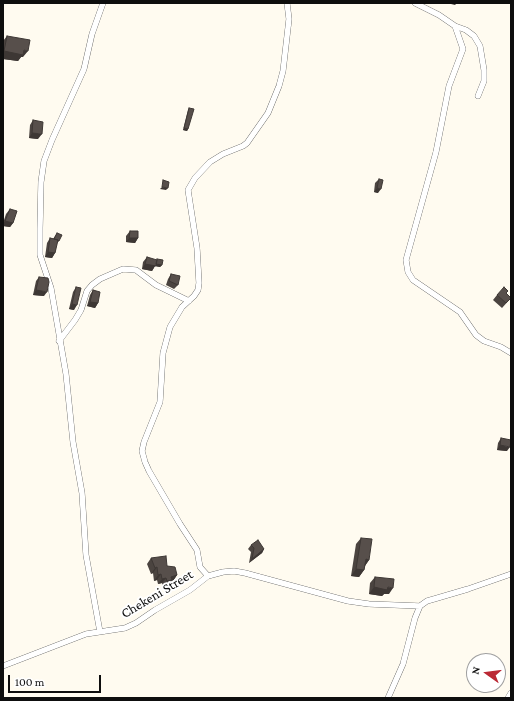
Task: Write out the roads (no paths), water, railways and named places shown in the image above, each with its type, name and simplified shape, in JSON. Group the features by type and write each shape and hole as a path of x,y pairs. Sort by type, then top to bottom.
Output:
{"street":[{"path":"100,632 86,555 82,493 73,442 66,374 59,341 51,288 40,255 40,228 43,168 52,140 84,69 92,34 103,3"},
{"path":"288,3 289,19 283,70 279,86 268,113 247,143 210,162 195,178 188,190 195,233 199,274 198,290 182,307 170,327 163,353 160,402 145,438 142,451 149,470 180,524 197,550 200,567 208,576 234,571 369,604 420,606"},
{"path":"415,3 439,15 455,26 466,30 474,36 480,46 484,70 484,81 478,96"},
{"path":"455,26 463,44 462,53 449,86 436,152 406,260 408,272 413,280 460,312 476,336 511,353"},
{"path":"59,341 81,310 87,291 92,285 100,279 123,269 136,270 156,285 189,301"},
{"path":"388,698 403,664 415,618 420,606 427,601 511,574"},
{"name":"Chekeni Street","path":"3,666 86,634 125,628 136,623 190,590 208,576"},
{"path":"508,698 511,693"}]}
